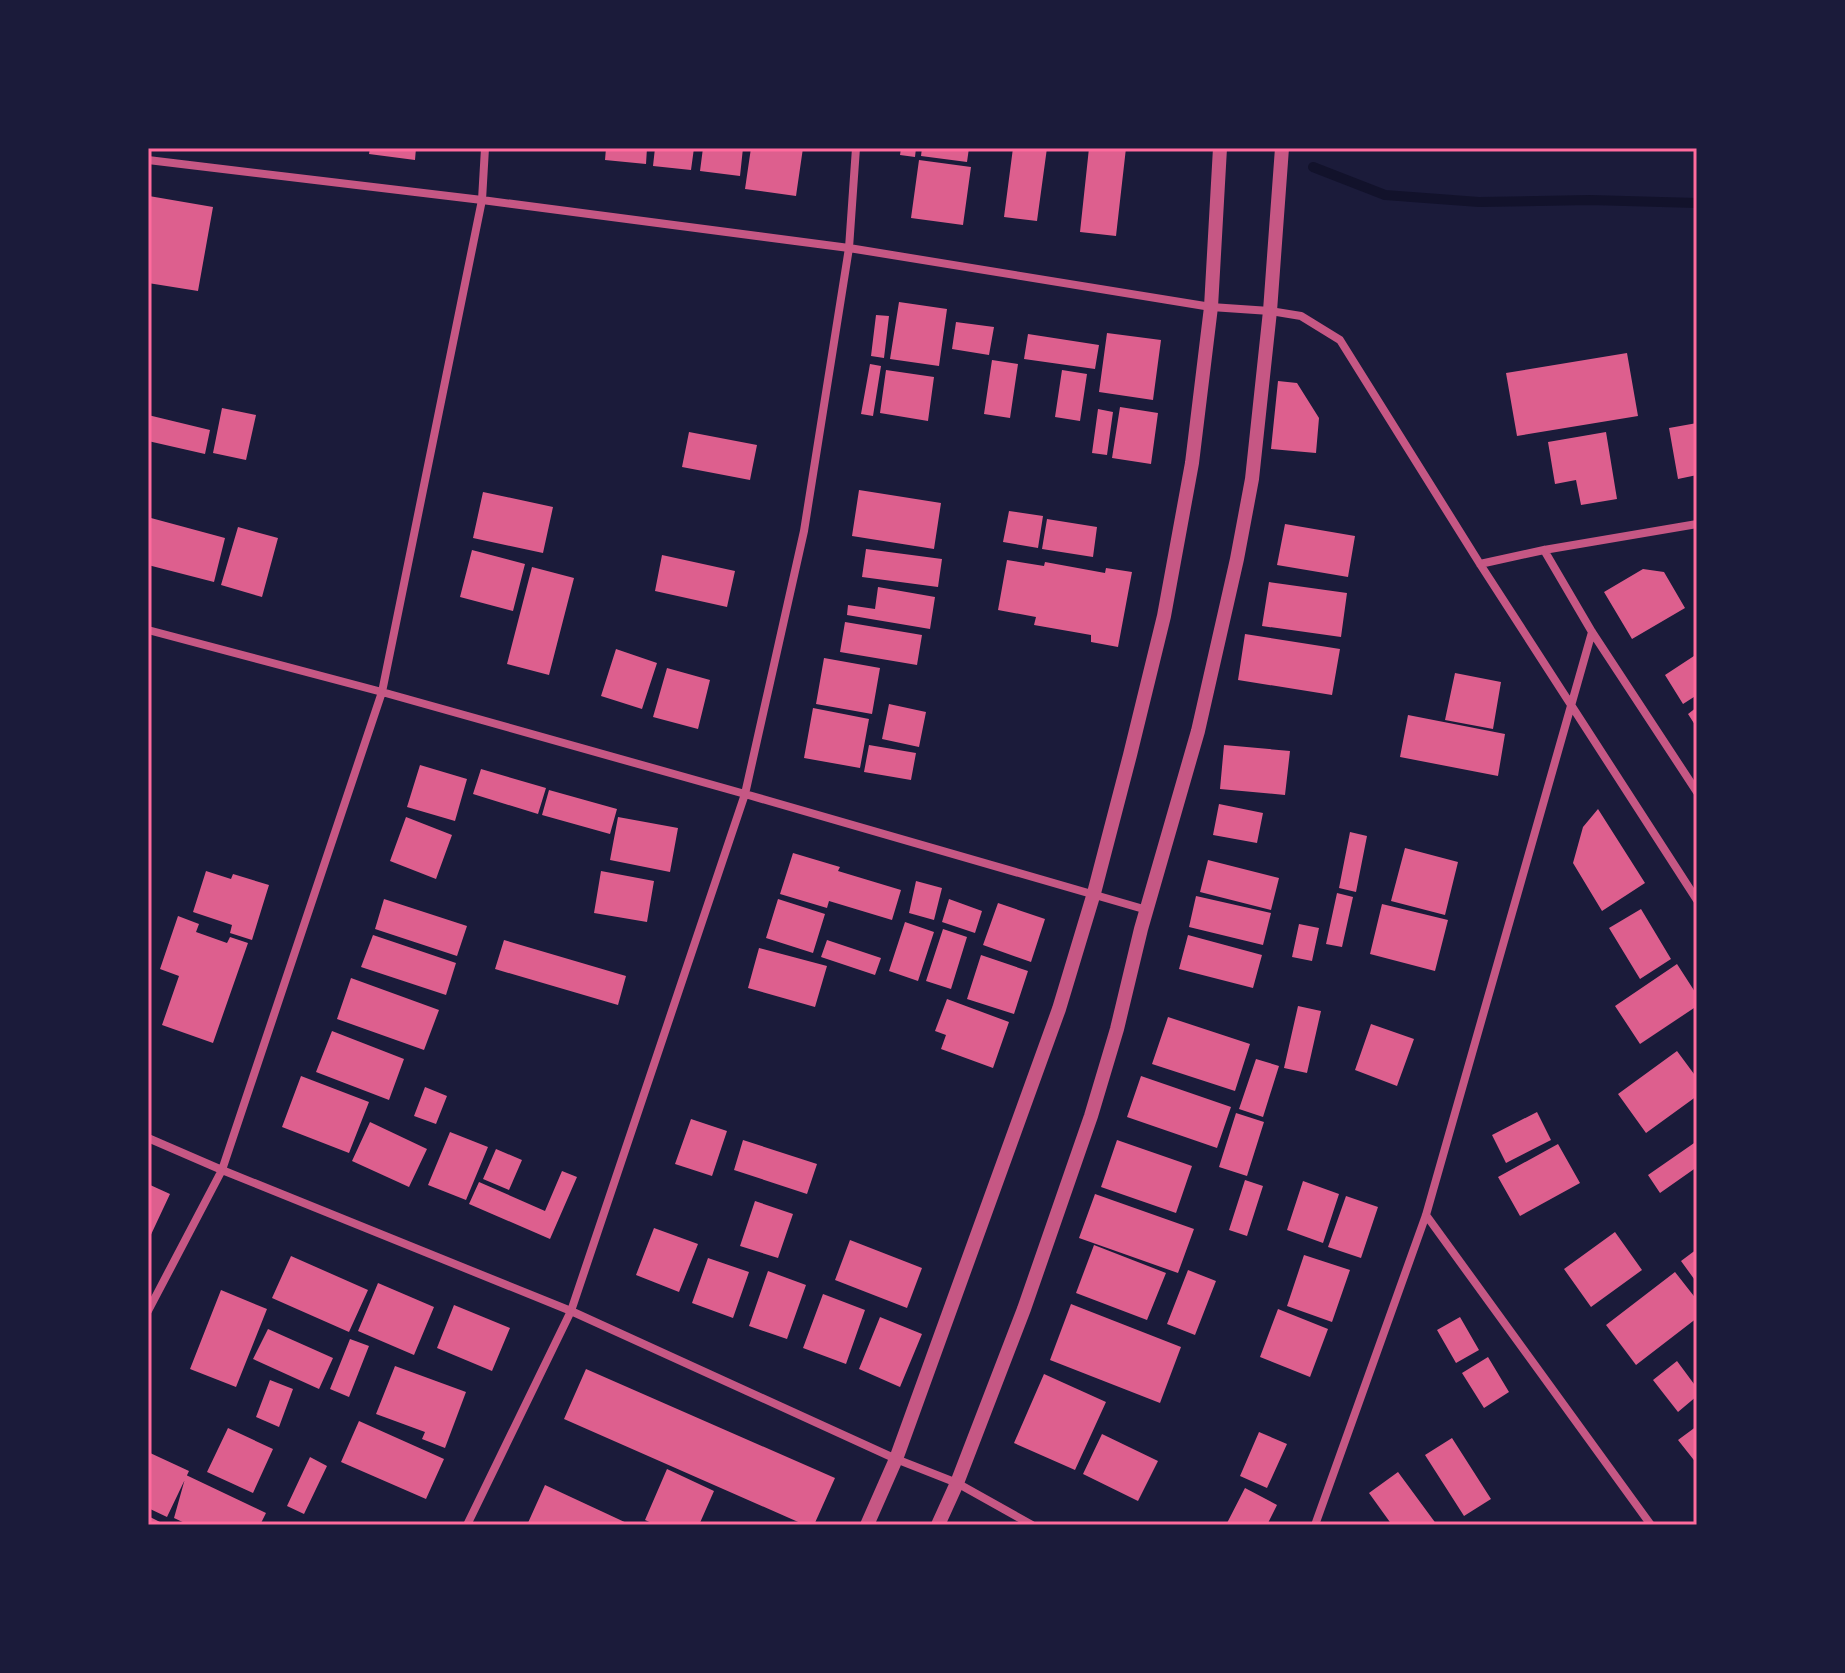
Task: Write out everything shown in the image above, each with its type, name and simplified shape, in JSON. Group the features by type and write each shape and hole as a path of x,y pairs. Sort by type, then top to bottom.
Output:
{"street":[{"path":"148,1311 222,1170 382,692 482,200 485,148"},
{"path":"467,1525 571,1311 745,794 804,531 849,248 856,148"},
{"path":"867,1525 896,1459 1059,1009 1094,893 1164,616 1192,463 1211,307 1220,148"},
{"path":"938,1525 1024,1309 1091,1116 1198,731 1252,479 1270,311 1282,148"},
{"path":"148,160 849,248 1211,307 1301,316 1340,340 1697,900"},
{"path":"1480,564 1697,524"},
{"path":"1544,550 1592,632 1697,792"},
{"path":"148,630 382,692 1147,910"},
{"path":"1315,1525 1426,1215 1592,632"},
{"path":"148,1138 571,1311 896,1459 957,1483 1032,1525"},
{"path":"1426,1215 1651,1525"}],"building":[{"path":"370,148 416,148 415,160 369,154"},
{"path":"606,148 647,148 646,164 605,160"},
{"path":"655,148 694,148 691,170 653,166"},
{"path":"703,148 743,148 740,176 700,171"},
{"path":"751,148 803,148 796,196 745,189"},
{"path":"901,148 916,148 915,157 900,155"},
{"path":"922,148 969,148 967,162 921,156"},
{"path":"1013,148 1047,148 1037,221 1004,217"},
{"path":"1089,148 1126,148 1116,236 1080,232"},
{"path":"919,160 971,167 963,225 911,218"},
{"path":"149,196 213,207 198,291 148,283"},
{"path":"899,302 947,309 939,366 890,359"},
{"path":"876,315 889,316 884,358 871,356"},
{"path":"956,322 994,327 989,355 952,349"},
{"path":"1107,333 1161,340 1153,400 1099,392"},
{"path":"1028,334 1099,345 1095,369 1024,359"},
{"path":"1627,353 1638,416 1517,436 1506,373"},
{"path":"992,360 1018,364 1010,418 984,414"},
{"path":"870,364 881,366 873,416 861,414"},
{"path":"886,370 934,377 928,421 880,413"},
{"path":"1062,370 1087,374 1080,421 1055,417"},
{"path":"1278,381 1297,383 1319,418 1316,453 1271,449"},
{"path":"1120,407 1158,413 1151,464 1112,458"},
{"path":"222,408 256,415 246,460 213,453"},
{"path":"1098,409 1113,412 1107,455 1092,453"},
{"path":"148,415 210,430 205,454 148,441"},
{"path":"1697,423 1697,475 1678,479 1669,428"},
{"path":"689,432 757,445 750,480 682,467"},
{"path":"1606,432 1617,499 1581,505 1576,480 1555,484 1548,442"},
{"path":"859,490 941,503 934,549 852,536"},
{"path":"483,492 553,507 543,553 473,538"},
{"path":"1009,511 1043,516 1038,548 1003,542"},
{"path":"151,518 225,538 214,582 148,565"},
{"path":"1047,519 1097,527 1093,557 1042,549"},
{"path":"1285,524 1355,536 1348,577 1277,565"},
{"path":"238,527 278,538 262,597 221,585"},
{"path":"866,549 942,559 938,587 862,577"},
{"path":"472,550 525,564 513,611 460,597"},
{"path":"662,555 735,571 727,607 655,591"},
{"path":"1007,560 1044,566 1045,562 1105,573 1106,568 1132,572 1118,647 1091,642 1091,635 1034,625 1036,617 998,610"},
{"path":"532,567 574,578 549,675 507,664"},
{"path":"1643,569 1664,572 1685,608 1632,639 1604,592"},
{"path":"1269,582 1347,593 1341,637 1262,626"},
{"path":"878,587 935,597 930,629 847,615 848,605 875,609"},
{"path":"845,622 922,635 917,665 840,652"},
{"path":"1245,634 1340,649 1332,695 1238,680"},
{"path":"616,649 657,663 642,709 601,696"},
{"path":"1697,654 1697,695 1683,704 1665,675"},
{"path":"824,658 880,668 872,714 816,704"},
{"path":"667,668 710,680 698,729 653,717"},
{"path":"1455,673 1501,682 1493,729 1445,720"},
{"path":"889,704 926,712 919,747 882,739"},
{"path":"1697,707 1697,728 1688,714"},
{"path":"813,708 869,719 860,768 804,758"},
{"path":"1408,715 1505,734 1498,776 1400,757"},
{"path":"869,745 916,753 911,780 864,772"},
{"path":"1224,745 1290,751 1285,795 1220,789"},
{"path":"420,765 467,779 455,821 407,807"},
{"path":"481,769 546,788 538,814 473,794"},
{"path":"549,790 617,809 610,834 542,815"},
{"path":"1219,804 1263,813 1257,843 1213,835"},
{"path":"1598,809 1645,883 1602,911 1573,863 1583,827"},
{"path":"406,817 452,835 436,879 390,861"},
{"path":"618,817 678,828 670,872 610,860"},
{"path":"1350,832 1367,836 1356,892 1339,888"},
{"path":"1405,848 1458,862 1445,915 1391,901"},
{"path":"793,853 840,867 838,871 901,890 892,920 829,901 827,908 780,894"},
{"path":"1208,860 1279,878 1271,910 1200,892"},
{"path":"206,871 231,879 233,874 269,885 252,940 230,933 232,925 193,912"},
{"path":"601,871 654,881 647,922 594,913"},
{"path":"916,881 942,888 934,920 909,913"},
{"path":"1337,893 1353,897 1342,947 1326,944"},
{"path":"1196,896 1271,913 1263,945 1189,927"},
{"path":"384,899 467,926 457,956 375,929"},
{"path":"778,899 825,914 813,953 766,938"},
{"path":"949,899 982,911 975,933 942,922"},
{"path":"998,903 1045,919 1031,962 983,945"},
{"path":"1382,904 1448,920 1435,971 1370,954"},
{"path":"1641,909 1671,959 1640,979 1609,928"},
{"path":"178,916 199,924 196,932 227,943 230,937 248,943 213,1043 162,1025 179,976 160,969"},
{"path":"905,922 934,932 918,981 889,971"},
{"path":"1299,924 1319,928 1312,961 1292,957"},
{"path":"943,929 967,937 951,989 926,981"},
{"path":"373,935 456,963 446,995 361,967"},
{"path":"1188,935 1262,955 1253,988 1179,969"},
{"path":"504,940 626,976 618,1005 495,969"},
{"path":"827,940 881,958 875,975 821,957"},
{"path":"759,948 827,966 815,1007 748,988"},
{"path":"981,955 1028,971 1014,1014 967,999"},
{"path":"1677,964 1697,995 1697,1006 1640,1044 1615,1006"},
{"path":"351,978 439,1010 424,1050 337,1019"},
{"path":"947,999 1009,1022 993,1068 941,1049 946,1035 935,1031"},
{"path":"1298,1006 1321,1011 1307,1073 1284,1068"},
{"path":"1168,1017 1250,1044 1235,1091 1152,1064"},
{"path":"1371,1024 1414,1039 1397,1086 1355,1070"},
{"path":"332,1031 404,1059 389,1100 316,1072"},
{"path":"1677,1051 1697,1078 1697,1096 1646,1133 1618,1094"},
{"path":"1256,1059 1279,1066 1263,1117 1239,1109"},
{"path":"301,1076 369,1102 349,1153 282,1127"},
{"path":"1141,1076 1231,1107 1217,1148 1127,1117"},
{"path":"425,1087 447,1096 436,1124 414,1116"},
{"path":"1537,1112 1551,1140 1506,1163 1492,1135"},
{"path":"1236,1113 1264,1122 1247,1176 1219,1167"},
{"path":"691,1119 727,1131 712,1176 675,1164"},
{"path":"370,1122 427,1149 409,1187 352,1161"},
{"path":"450,1132 488,1147 466,1200 428,1185"},
{"path":"743,1140 817,1164 807,1194 734,1170"},
{"path":"1117,1140 1192,1166 1176,1213 1101,1187"},
{"path":"1697,1141 1697,1167 1660,1193 1648,1175"},
{"path":"1558,1144 1580,1183 1520,1216 1498,1177"},
{"path":"496,1149 522,1160 509,1190 483,1179"},
{"path":"562,1171 577,1177 550,1239 469,1204 479,1182 545,1211"},
{"path":"1245,1180 1263,1186 1247,1236 1229,1230"},
{"path":"1303,1181 1339,1194 1323,1243 1287,1230"},
{"path":"148,1184 170,1194 148,1241"},
{"path":"1095,1194 1194,1229 1178,1273 1079,1238"},
{"path":"1346,1196 1378,1207 1361,1258 1328,1247"},
{"path":"755,1201 793,1214 778,1258 740,1246"},
{"path":"654,1228 698,1244 679,1292 636,1275"},
{"path":"1615,1232 1642,1270 1591,1307 1564,1269"},
{"path":"850,1240 922,1268 907,1308 835,1280"},
{"path":"1094,1245 1166,1273 1147,1320 1076,1293"},
{"path":"1697,1249 1697,1283 1681,1261"},
{"path":"1304,1255 1350,1270 1332,1322 1287,1306"},
{"path":"291,1256 368,1290 349,1332 272,1298"},
{"path":"708,1258 749,1272 733,1318 692,1303"},
{"path":"1188,1270 1216,1281 1195,1335 1167,1324"},
{"path":"768,1271 806,1285 787,1339 749,1326"},
{"path":"1675,1272 1697,1300 1697,1318 1636,1365 1606,1325"},
{"path":"378,1283 434,1307 414,1355 358,1331"},
{"path":"221,1290 267,1309 236,1387 190,1369"},
{"path":"823,1294 865,1310 846,1364 803,1348"},
{"path":"1071,1304 1181,1347 1160,1403 1050,1360"},
{"path":"454,1305 510,1328 492,1371 437,1348"},
{"path":"1278,1309 1328,1329 1310,1377 1260,1357"},
{"path":"880,1317 922,1334 900,1387 859,1369"},
{"path":"1460,1317 1479,1350 1456,1363 1437,1330"},
{"path":"268,1329 333,1358 319,1389 253,1359"},
{"path":"350,1339 369,1346 349,1397 330,1389"},
{"path":"1488,1357 1509,1392 1484,1408 1462,1373"},
{"path":"1677,1361 1697,1388 1697,1396 1678,1412 1653,1380"},
{"path":"395,1366 466,1392 445,1448 422,1439 425,1432 376,1414"},
{"path":"586,1369 835,1478 814,1525 805,1525 564,1419"},
{"path":"1044,1374 1106,1402 1075,1470 1014,1443"},
{"path":"270,1380 293,1389 279,1427 256,1417"},
{"path":"359,1421 444,1459 426,1499 341,1462"},
{"path":"1697,1426 1697,1464 1678,1440"},
{"path":"228,1428 273,1449 253,1493 207,1472"},
{"path":"1259,1432 1287,1444 1267,1488 1240,1476"},
{"path":"1102,1434 1158,1461 1138,1501 1083,1474"},
{"path":"1452,1438 1491,1499 1464,1516 1425,1455"},
{"path":"148,1452 189,1471 167,1517 148,1508"},
{"path":"310,1457 327,1466 304,1514 287,1506"},
{"path":"667,1469 714,1491 699,1525 656,1525 645,1520"},
{"path":"1398,1472 1437,1525 1392,1525 1369,1493"},
{"path":"186,1475 266,1513 260,1525 189,1525 174,1518"},
{"path":"545,1485 631,1525 527,1525"},
{"path":"1245,1488 1277,1505 1267,1525 1226,1525"},
{"path":"148,1516 166,1525 148,1525"}],"waterway":[{"path":"1313,167 1385,195 1479,202 1590,200 1697,203"}]}
